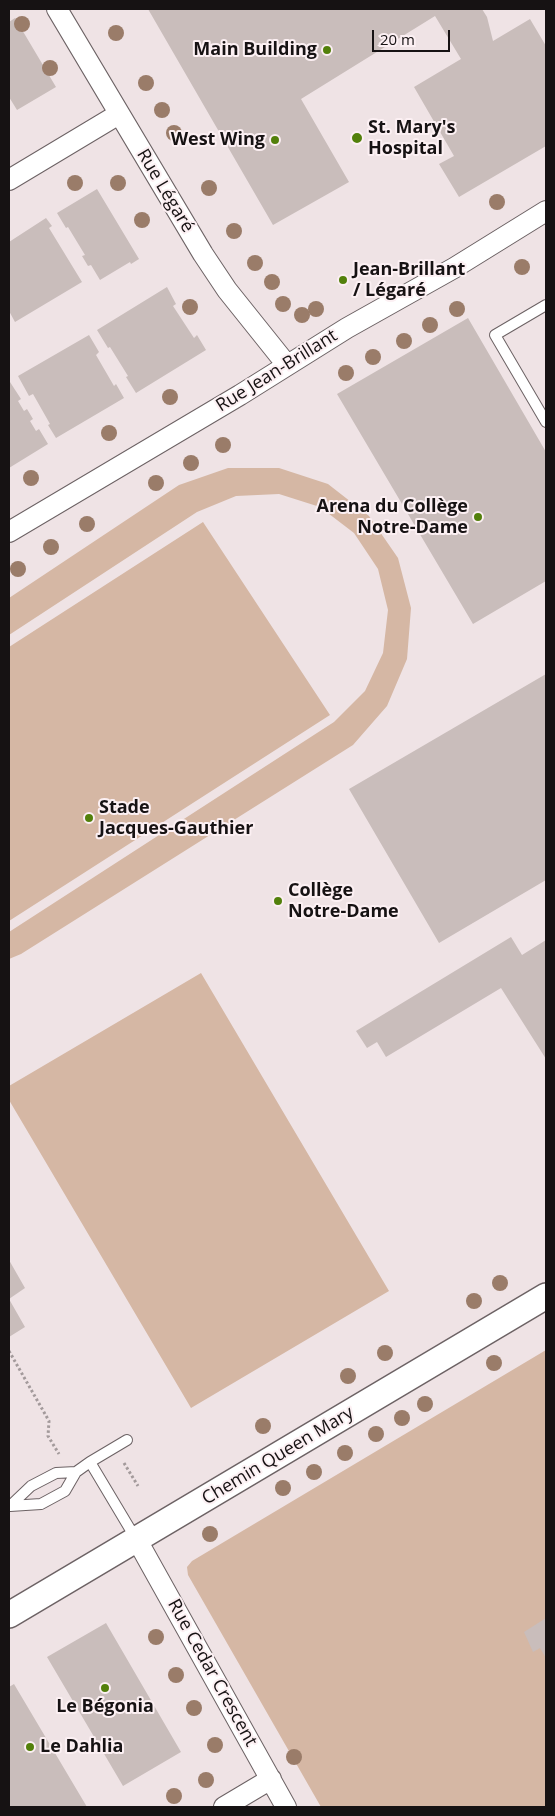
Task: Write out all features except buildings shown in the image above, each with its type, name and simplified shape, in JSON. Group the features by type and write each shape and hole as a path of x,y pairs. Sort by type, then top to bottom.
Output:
{"street":[{"name":"Rue Légaré","path":"58,9 119,114 226,290 286,365"},
{"path":"9,180 119,114"},
{"name":"Rue Jean-Brillant","path":"9,532 347,328 454,268 546,211"},
{"name":"Chemin Queen Mary","path":"9,1615 546,1296"},
{"name":"Rue Cedar Crescent","path":"136,1540 286,1807"},
{"path":"224,1807 271,1779"}],"lane":[{"path":"546,305 494,335 546,422"},
{"path":"10,1507 41,1504 65,1491 76,1472 126,1440"},
{"path":"90,1462 136,1540"},
{"path":"10,1507 31,1486 56,1473 76,1472"}],"path":[{"path":"9,1351 49,1421 48,1436 57,1452 76,1472"},
{"path":"114,1448 138,1486"}],"shaded area":[{"path":"228,468 279,468 328,484 369,516 398,558 411,608 407,659 387,706 353,745 21,954 9,959 9,932 334,722 365,691 383,653 388,610 378,569 354,533 320,507 279,494 236,496 197,512 9,635 9,598 179,485"},
{"name":"Stade Jacques-Gauthier","path":"203,522 330,715 9,921 9,647"},
{"path":"201,973 389,1291 191,1408 9,1100 9,1086"},
{"path":"546,1350 546,1807 321,1807 188,1575 187,1567 192,1561"}],"place":[{"name":"Main Building","path":"327,50"},
{"name":"St. Mary's Hospital","path":"357,138"},
{"name":"West Wing","path":"275,140"},
{"name":"Jean-Brillant / Légaré","path":"343,280"},
{"name":"Arena du Collège Notre-Dame","path":"478,517"},
{"name":"Stade Jacques-Gauthier","path":"89,818"},
{"name":"Collège Notre-Dame","path":"278,901"},
{"name":"Le Bégonia","path":"105,1688"},
{"name":"Le Dahlia","path":"30,1747"}]}
